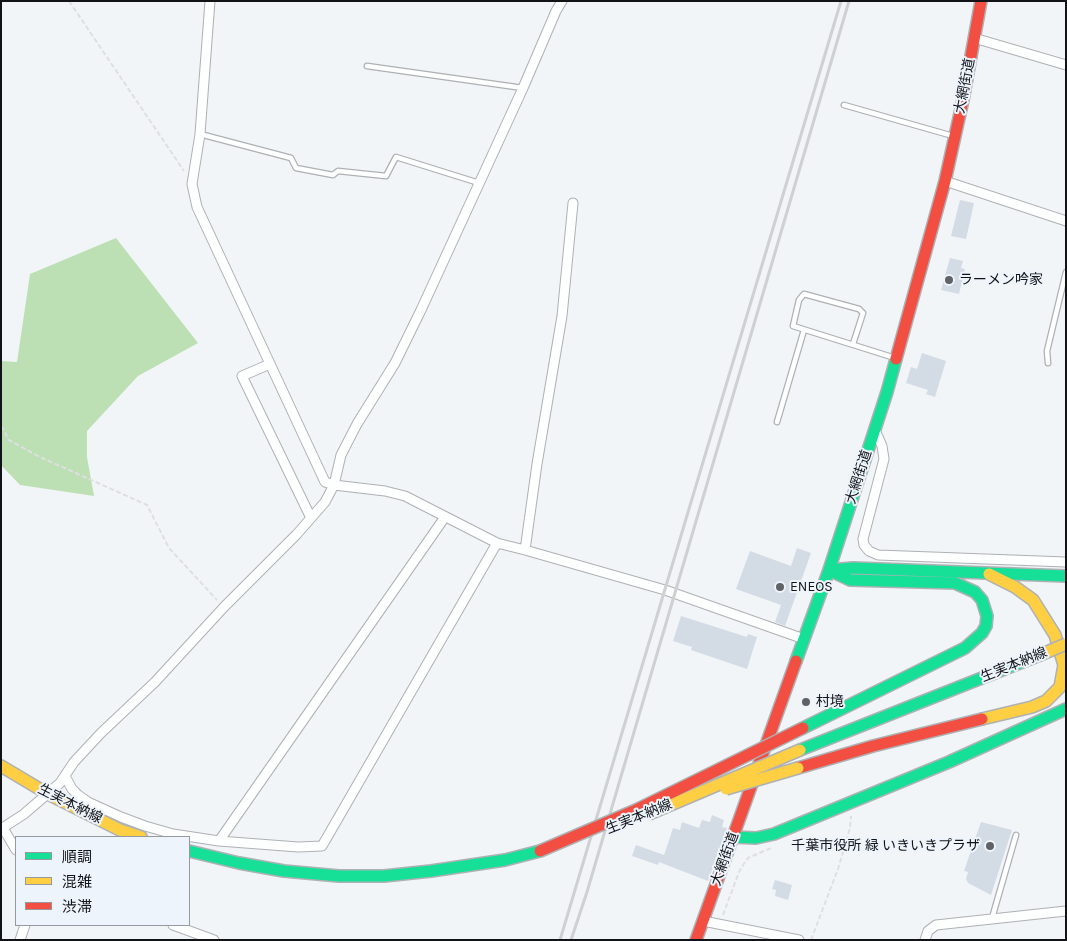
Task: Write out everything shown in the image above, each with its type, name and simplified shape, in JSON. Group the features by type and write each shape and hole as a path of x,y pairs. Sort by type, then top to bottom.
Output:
{"main road":[{"name":"大網街道","path":"696,940 829,570 875,430 945,181 981,1"},
{"path":"829,570 853,568 1066,576"},
{"path":"540,851 636,810 965,648 982,633 986,626 987,616 982,600 975,592 955,583 850,580 829,570"},
{"path":"676,802 873,746 1032,707 1046,701 1060,687 1064,665 1055,635 1048,620 1033,600 1015,587 989,574"},
{"name":"生実本納線","path":"190,851 284,871 339,876 384,876 505,860 613,828 800,750 1066,644"},
{"path":"733,837 756,838 774,834 949,762 1066,709"},
{"name":"生実本納線","path":"1,766 48,794 120,830 138,836"}],"street":[{"path":"210,1 200,134 192,184 197,206 325,482 405,496 497,543 665,590 804,640"},
{"path":"15,848 2,828 24,814 48,794 101,733 155,682 325,502 334,485 341,455 357,424 395,363 421,310 562,1"},
{"path":"974,38 1066,65"},
{"path":"945,181 1066,221"},
{"path":"525,550 537,464 562,316 573,203"},
{"path":"270,364 242,376 311,518"},
{"path":"875,430 882,446 884,459 863,539 864,545 870,551 878,555 1066,562"},
{"path":"219,841 445,517"},
{"path":"190,837 219,841 298,847 322,846 497,543"},
{"path":"65,776 72,789 88,802 145,826 186,836"},
{"path":"925,940 928,931 936,925 1066,910"},
{"path":"703,921 799,940"},
{"path":"20,940 25,926"},
{"path":"176,926 214,940"}],"lane":[{"path":"366,66 523,88"},
{"path":"844,105 955,136"},
{"path":"200,134 291,158 296,168 333,175 338,171 386,176 396,157 479,183"},
{"path":"1048,363 1047,352 1066,272"},
{"path":"853,344 863,313 860,309 804,294 800,300 792,326 896,358"},
{"path":"777,422 804,330"},
{"path":"992,918 1016,835"}],"path":[{"path":"69,1 192,184"},
{"path":"1,426 9,440 40,457 148,505 169,548 224,607"},
{"path":"810,940 838,869 850,828 851,816 843,820"},
{"path":"719,924 743,865 748,858 772,848"}],"green space":[{"path":"116,238 198,343 138,376 87,431 87,457 94,496 20,485 1,465 1,361 17,362 30,274"}],"building":[{"path":"960,200 974,203 966,239 951,236"},
{"path":"950,258 963,261 961,268 965,269 959,294 941,290"},
{"path":"922,353 946,361 935,397 926,394 928,390 906,383 911,367 917,369"},
{"path":"797,548 811,553 785,626 775,622 781,605 736,589 750,551 791,566"},
{"path":"681,616 747,637 748,634 757,637 747,669 691,650 692,647 673,641"},
{"path":"712,815 724,820 722,827 727,828 708,881 659,862 658,865 632,856 636,845 664,855 673,828 680,830 682,822 699,828 702,820 710,822"},
{"name":"千葉市役所 緑 いきいきプラザ","path":"981,822 1012,830 991,895 968,883 966,879 968,872 964,871"},
{"path":"775,880 792,885 788,900 775,896 776,890 772,889"}],"railway":[{"path":"560,940 841,1"},
{"path":"571,940 587,892 849,1"}],"traffic: fast":[{"path":"796,661 829,570 896,359"},
{"path":"830,570 853,568 1066,576"},
{"path":"803,728 965,648 982,633 986,626 987,616 982,600 975,592 955,583 850,580 829,570"},
{"path":"800,750 1040,655"},
{"path":"733,837 756,838 774,834 949,762 1066,709"},
{"path":"190,851 284,871 339,876 384,876 505,860 540,851"}],"traffic: slow":[{"path":"982,719 1032,707 1046,701 1060,687 1064,665 1055,635 1033,600 1015,587 989,574"},
{"path":"1040,655 1066,644"},
{"path":"649,814 800,750"},
{"path":"1,766 48,794 120,830 138,836"},
{"path":"726,789 798,768"}],"traffic: jam":[{"path":"896,359 945,181 963,100 981,1"},
{"path":"696,940 796,661"},
{"path":"798,768 873,746 982,719"},
{"path":"540,851 636,810 803,728"}],"place":[{"name":"ラーメン吟家","path":"949,280"},
{"name":"ENEOS","path":"780,587"},
{"name":"村境","path":"806,702"},
{"name":"千葉市役所 緑 いきいきプラザ","path":"990,846"}]}
